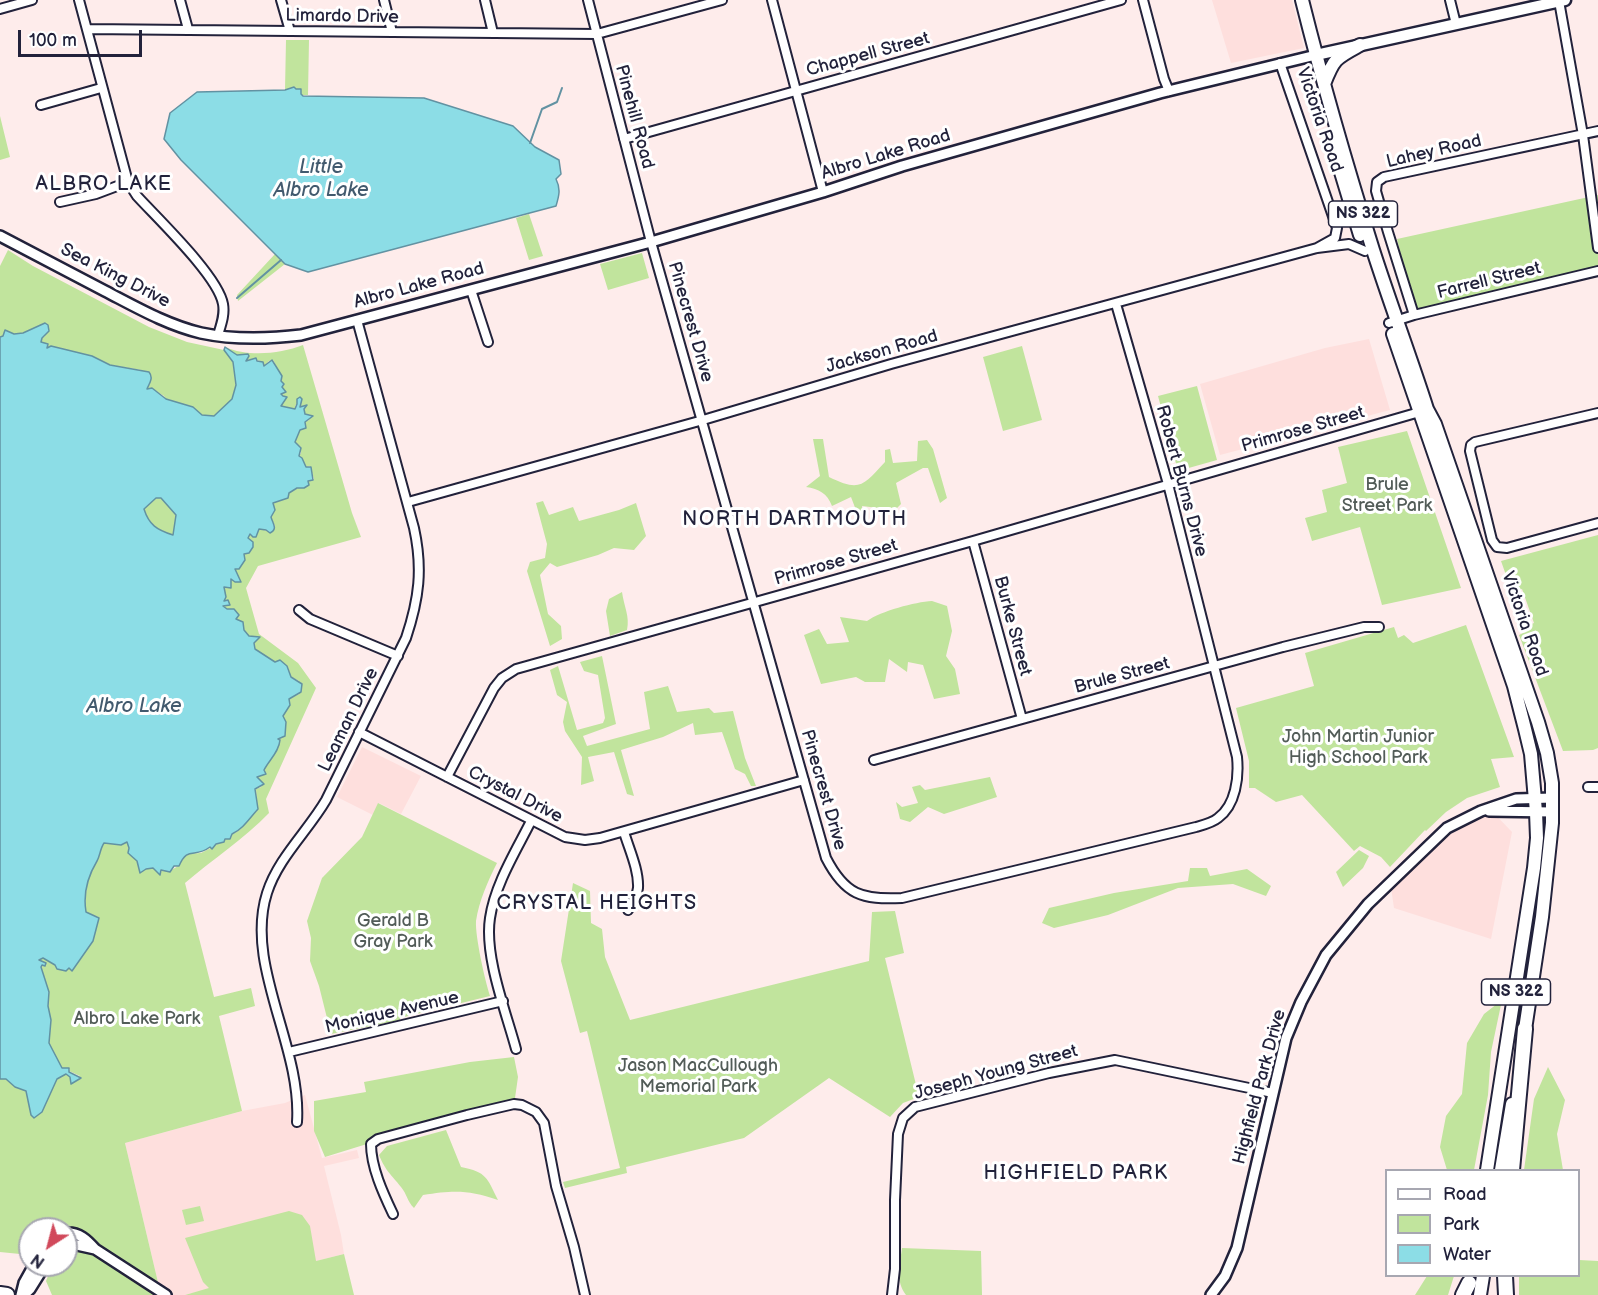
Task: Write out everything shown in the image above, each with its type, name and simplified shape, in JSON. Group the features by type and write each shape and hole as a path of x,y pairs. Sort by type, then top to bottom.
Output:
{"highway":[{"path":"1512,1169 1525,1029"},
{"path":"1505,1277 1506,1295"},
{"path":"0,1294 7,1295"}],"main road":[{"name":"Victoria Road","path":"1302,0 1329,108 1393,322 1514,686 1531,754 1537,838 1533,879 1488,1169"},
{"name":"Albro Lake Road","path":"1316,55 1562,1"},
{"path":"1324,84 1338,56 1360,45"},
{"name":"Victoria Road","path":"1329,108 1337,159 1365,251 1393,322"},
{"name":"Victoria Road","path":"1423,411 1437,428 1535,711 1547,753 1553,798 1542,917 1501,1169"},
{"path":"1480,1295 1484,1277"}],"street":[{"path":"0,9 32,0"},
{"path":"78,0 128,183 137,196 206,271 217,288 222,297 224,313 218,335"},
{"path":"180,0 188,29"},
{"path":"281,0 290,31"},
{"path":"384,0 392,32"},
{"path":"485,0 493,33"},
{"name":"Pinehill Road","path":"588,0 651,242"},
{"name":"Limardo Drive","path":"87,29 597,34 722,0"},
{"path":"772,0 823,192"},
{"name":"Chappell Street","path":"624,140 1121,0"},
{"path":"1143,0 1169,91"},
{"path":"1450,0 1456,24"},
{"path":"1562,1 1598,248"},
{"name":"Albro Lake Road","path":"218,335 281,337 301,335 651,242 823,192 902,166 1169,91 1316,55"},
{"name":"Victoria Road","path":"1280,63 1336,228 1335,238 1317,248"},
{"path":"41,105 101,88"},
{"name":"Lahey Road","path":"1414,315 1376,191 1377,182 1384,177 1598,131"},
{"path":"60,202 96,194 128,183"},
{"name":"Sea King Drive","path":"0,236 152,316 200,333 218,335"},
{"name":"Pinecrest Drive","path":"651,242 826,858 834,874 847,887 863,897 902,898 1212,822 1224,811 1235,790 1239,774 1215,667"},
{"name":"Jackson Road","path":"408,502 703,420 891,364 1317,248 1349,244 1365,251"},
{"name":"Farrell Street","path":"1393,322 1598,271"},
{"path":"471,290 488,342"},
{"name":"Robert Burns Drive","path":"1116,304 1168,484 1215,667"},
{"name":"Leaman Drive","path":"297,1122 298,1103 289,1052 262,949 262,920 265,901 279,866 320,810 398,656 415,610 420,581 417,542 408,502 357,320"},
{"name":"Primrose Street","path":"447,777 494,688 511,671 526,665 973,541 1423,411"},
{"path":"1598,412 1475,442 1471,445 1470,451 1492,540 1497,547 1506,548 1598,523"},
{"name":"Burke Street","path":"973,541 1022,719"},
{"path":"299,610 310,619 398,656"},
{"name":"Brule Street","path":"874,760 1364,627 1379,627"},
{"name":"Crystal Drive","path":"359,732 531,821 565,837 585,840 624,832 804,780"},
{"path":"1588,787 1598,787"},
{"name":"Highfield Park Drive","path":"1211,1295 1225,1276 1237,1248 1286,1038 1295,1013 1329,950 1368,904 1447,828 1481,811 1516,799 1553,798"},
{"name":"Highfield Park Drive","path":"1481,811 1552,812"},
{"path":"516,1049 491,956 490,919 502,880 531,821"},
{"path":"624,832 637,876 638,888 636,897 628,910"},
{"name":"Monique Avenue","path":"289,1052 503,1002"},
{"name":"Joseph Young Street","path":"892,1295 895,1269 895,1200 899,1128 907,1114 920,1104 1081,1065 1115,1060 1273,1093"},
{"path":"393,1214 382,1191 371,1144 378,1139 467,1114 514,1104 528,1107 536,1112 544,1123 556,1186 585,1295"},
{"path":"78,1236 88,1240 95,1249 166,1295"},
{"path":"78,1245 95,1249"},
{"path":"22,1295 27,1277"},
{"path":"22,1295 30,1289 38,1277"}],"shaded area":[{"path":"1212,0 1292,0 1304,48 1231,63"},
{"path":"1369,339 1390,410 1220,455 1200,384 1325,348"},
{"path":"362,747 421,776 401,814 379,803 373,815 337,797"},
{"path":"1487,806 1512,832 1491,939 1394,908 1390,881 1427,842"},
{"path":"305,1095 322,1158 357,1150 359,1158 324,1166 344,1254 185,1295 161,1295 125,1143 242,1111 285,1103"}],"green space":[{"path":"286,40 309,40 308,95 302,95 294,87 285,90"},
{"path":"0,116 10,157 0,160"},
{"path":"1598,195 1598,269 1415,312 1397,239"},
{"path":"529,214 543,256 529,260 516,218"},
{"path":"8,250 33,266 149,327 187,342 224,350 233,362 236,385 232,399 214,416 202,415 193,407 166,399 151,388 147,389 150,384 141,370 110,365 92,356 51,346 47,348 41,342 45,336 46,323 24,333 14,334 5,330 3,336 0,337 0,266"},
{"path":"642,253 649,278 608,290 600,264"},
{"path":"275,254 285,264 238,301 237,295"},
{"name":"Albro Lake Park","path":"303,345 361,537 258,566 246,588 259,634 298,663 316,688 266,799 269,813 185,883 214,997 251,988 255,1006 219,1016 242,1111 125,1143 161,1295 52,1295 46,1281 48,1277 78,1277 78,1217 18,1217 18,1254 0,1252 0,1079 6,1079 26,1091 33,1118 46,1102 53,1085 61,1076 66,1074 72,1083 80,1076 69,1071 70,1069 62,1068 49,1043 51,1020 48,1006 49,992 41,967 46,963 39,960 43,958 56,965 57,969 64,971 69,968 71,970 85,952 95,933 98,917 86,912 87,885 92,867 104,843 121,845 127,842 129,844 128,854 135,857 140,868 154,868 161,872 162,870 169,872 179,865 186,855 203,852 231,838 232,834 240,830 257,811 256,789 263,783 257,777 265,774 264,770 279,744 278,739 282,738 286,730 283,716 290,705 289,699 299,694 299,681 291,677 288,667 280,660 275,662 255,649 254,643 259,638 249,636 244,630 243,622 236,619 239,615 234,609 227,609 223,606 228,603 228,600 224,601 226,597 224,588 225,586 231,587 231,579 240,582 235,569 245,560 244,554 250,551 248,538 250,534 256,537 259,529 268,531 275,526 271,517 274,512 273,503 288,498 289,493 298,488 304,488 309,485 308,481 314,479 310,466 305,467 299,456 301,447 295,442 300,430 306,427 305,422 311,415 305,414 306,405 300,407 302,399 300,397 295,410 281,406 286,396 281,394 286,392 282,387 284,385 273,360 264,366 261,361 251,359 246,361 246,354 237,355 225,347 254,353 284,351"},
{"path":"1022,346 1042,420 1003,431 983,357"},
{"path":"1197,386 1217,460 1178,471 1158,396"},
{"name":"Brule Street Park","path":"1407,431 1461,588 1382,605 1360,527 1312,541 1305,518 1327,512 1322,490 1347,483 1338,447"},
{"path":"813,439 823,439 829,477 839,482 855,485 866,481 885,462 885,450 890,449 893,463 917,461 918,441 927,440 933,449 947,498 940,503 928,468 923,468 896,483 901,504 891,514 878,508 862,506 865,523 859,518 851,497 832,506 822,492 806,487 820,476"},
{"path":"156,498 161,498 176,515 173,535 155,526 146,515 144,509"},
{"path":"543,501 549,515 573,507 579,521 636,503 646,536 634,550 614,548 557,567 550,563 540,575 548,614 561,626 562,639 550,646 527,571 530,562 545,558 547,544 536,503"},
{"path":"1598,535 1598,748 1563,751 1519,635 1525,632 1524,627 1534,623 1522,589 1512,592 1501,561"},
{"path":"622,592 627,616 627,630 610,636 606,611 609,599"},
{"path":"932,601 947,606 952,631 946,656 955,669 960,694 934,699 923,665 908,662 907,672 889,659 885,682 865,682 856,677 821,684 804,635 819,629 827,644 849,642 840,617 867,621 898,608"},
{"name":"John Martin Junior High School Park","path":"1466,625 1514,757 1491,759 1500,787 1467,798 1446,812 1425,830 1390,867 1381,857 1360,846 1354,851 1302,795 1276,802 1255,788 1249,788 1249,761 1236,708 1314,686 1305,653 1394,627 1398,638 1404,635 1413,643"},
{"path":"602,656 616,724 583,736 587,746 650,729 644,692 668,686 677,712 709,708 714,713 733,711 745,758 756,786 751,786 745,774 735,769 722,732 695,735 693,723 663,737 621,750 634,796 627,794 614,752 588,757 594,781 581,785 582,757 565,731 563,722 567,702 557,695 550,670 558,666 577,730 603,723 605,718 598,675 584,671 580,662"},
{"path":"990,777 997,797 944,814 928,807 910,822 900,819 896,802 902,807 918,803 912,787 920,785 925,790"},
{"name":"Gerald B Gray Park","path":"378,803 497,863 484,891 476,921 477,937 490,996 400,1018 400,1020 331,1034 310,961 311,938 307,921 322,878 362,837"},
{"path":"1359,850 1369,856 1363,868 1343,887 1336,872"},
{"path":"1190,868 1207,868 1210,876 1247,869 1271,886 1266,896 1233,884 1178,888 1108,915 1054,928 1042,923 1049,908 1114,893 1188,881"},
{"name":"Jason MacCullough Memorial Park","path":"573,883 590,891 591,923 602,929 605,957 630,1020 869,961 872,912 895,911 904,953 885,958 919,1097 903,1103 890,1117 829,1078 744,1138 626,1167 627,1173 565,1188 563,1182 620,1168 587,1031 580,1033 561,961"},
{"path":"1502,1000 1491,1052 1488,1095 1474,1169 1447,1169 1440,1147 1446,1116 1462,1094 1467,1043 1484,1014"},
{"path":"514,1057 518,1077 515,1098 325,1157 314,1131 314,1101 366,1092 364,1082 470,1062"},
{"path":"1548,1067 1565,1100 1557,1134 1563,1169 1524,1169 1534,1099"},
{"path":"446,1130 461,1167 476,1171 485,1177 498,1200 478,1194 444,1192 423,1195 414,1208 386,1169 379,1155 387,1146"},
{"path":"200,1206 204,1221 186,1225 182,1210"},
{"path":"289,1211 302,1215 310,1226 316,1261 344,1254 354,1295 185,1295 209,1288 203,1282 185,1238"},
{"path":"902,1248 981,1251 982,1295 906,1295 899,1278"},
{"path":"1580,1260 1598,1261 1598,1295 1519,1295 1519,1277 1580,1277"},
{"path":"1426,1277 1454,1277 1448,1295 1415,1295"}],"water":[{"name":"Little Albro Lake","path":"294,87 301,89 303,96 424,98 513,126 535,147 559,160 561,174 556,179 559,192 556,206 308,272 285,264 181,160 164,139 170,113 197,92 285,90"},
{"name":"Albro Lake","path":"45,323 49,331 41,342 48,344 47,348 51,346 92,356 110,365 149,372 151,379 147,389 152,388 166,399 193,407 202,415 214,416 232,399 236,385 233,362 224,350 225,347 237,355 248,354 246,361 256,358 257,361 263,362 264,366 272,360 282,376 281,381 284,384 282,387 286,392 281,394 287,397 281,406 295,409 297,399 300,397 302,399 300,407 307,405 304,409 305,414 313,416 305,422 306,428 300,430 295,442 301,448 299,456 306,467 311,467 313,480 308,481 309,485 304,488 297,488 289,493 288,498 273,503 275,510 271,517 274,530 270,533 259,529 256,537 250,534 248,538 253,542 253,547 249,553 244,554 245,560 239,569 235,569 241,582 231,579 231,588 224,587 226,597 224,601 228,600 230,605 223,606 227,609 234,609 239,615 236,619 243,622 244,630 249,636 260,637 254,643 255,649 275,662 280,660 287,666 291,677 302,684 301,692 289,699 290,705 283,716 286,722 285,736 278,739 280,740 278,748 264,770 266,774 257,777 264,784 255,789 258,809 243,827 232,834 230,839 216,844 212,849 210,847 185,856 179,866 174,866 170,872 161,870 160,875 153,868 140,873 137,861 128,853 127,842 121,845 104,843 91,873 86,892 86,912 99,918 93,941 72,971 69,968 66,971 57,969 55,965 43,958 39,960 46,963 41,967 49,992 48,1006 51,1020 49,1043 62,1068 69,1068 69,1072 81,1078 71,1084 70,1077 66,1074 57,1079 42,1112 34,1118 31,1115 26,1091 15,1087 6,1079 0,1079 0,337 3,336 5,330 14,334 23,333","holes":["156,498 161,498 176,515 173,535 154,526 144,509"]}],"waterway":[{"path":"530,143 542,109 557,102 562,88"},
{"path":"237,298 281,260"}],"district":[{"name":"ALBRO LAKE","path":"104,185"},
{"name":"NORTH DARTMOUTH","path":"795,520"},
{"name":"CRYSTAL HEIGHTS","path":"597,904"},
{"name":"HIGHFIELD PARK","path":"1076,1174"}]}
